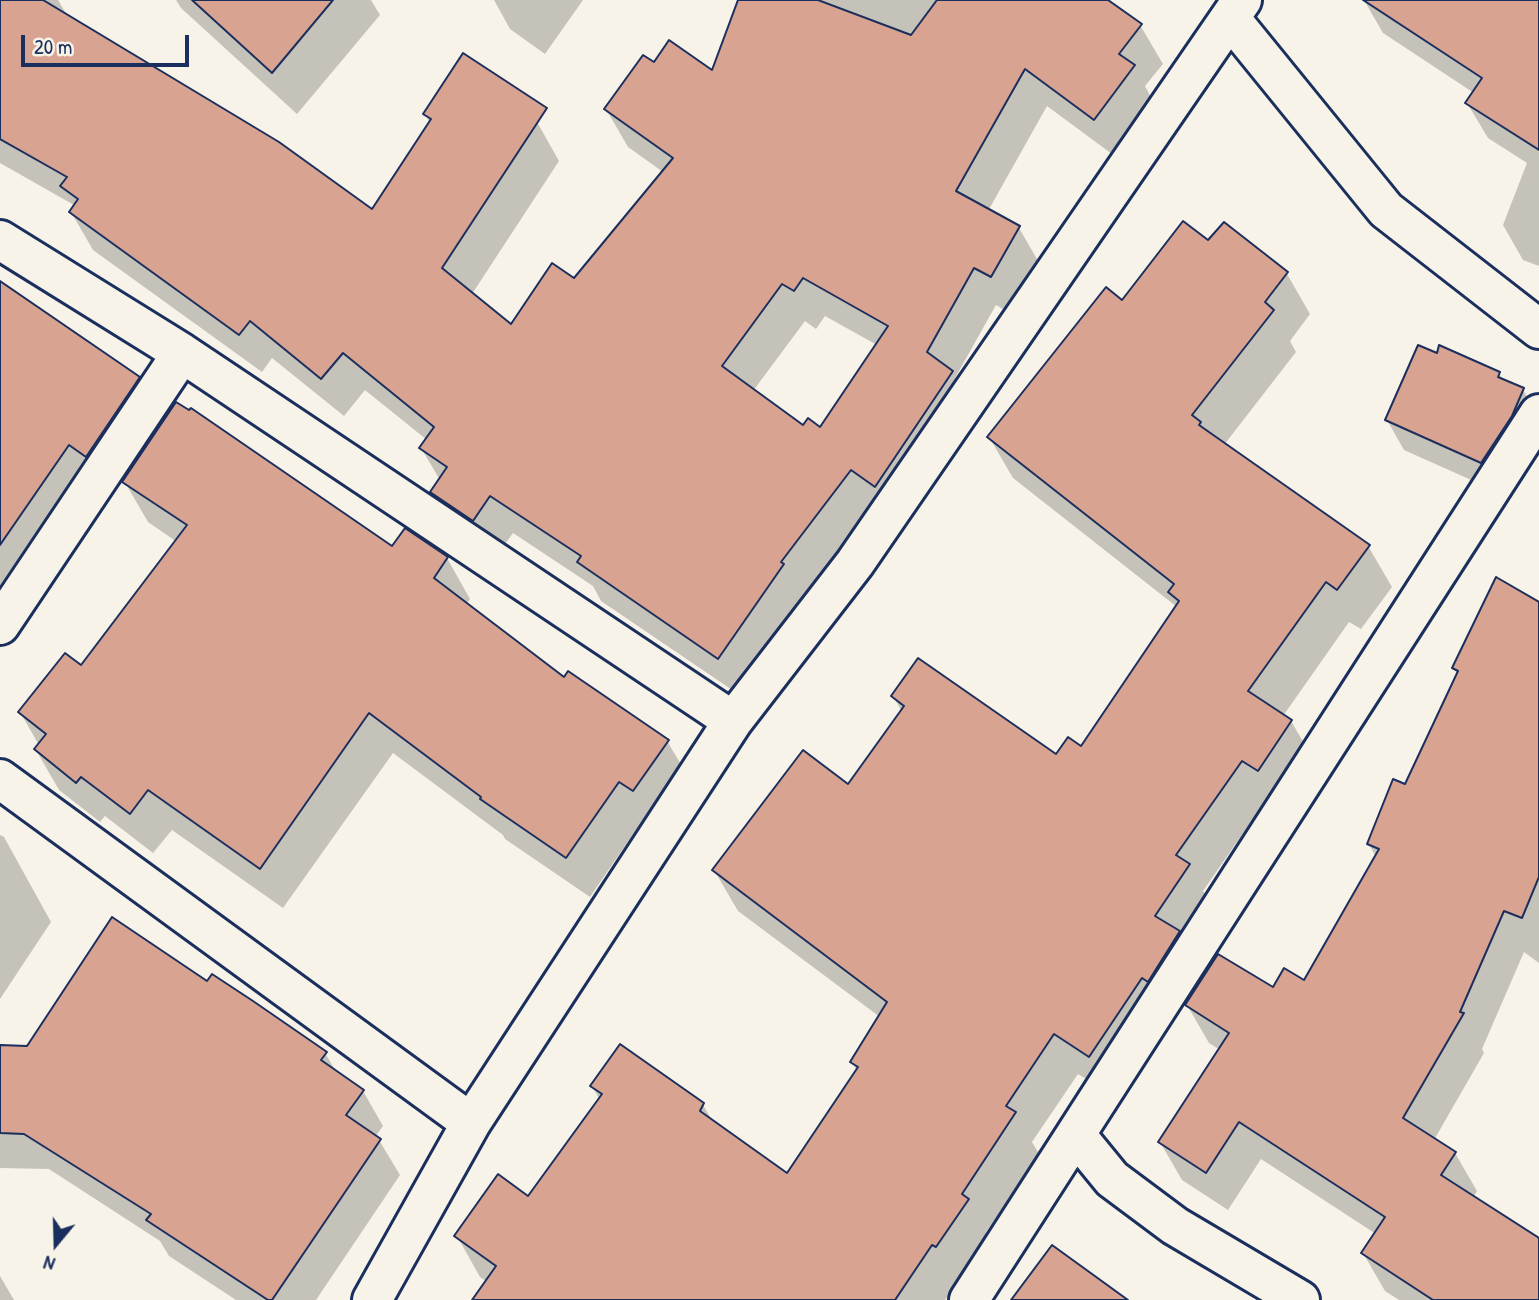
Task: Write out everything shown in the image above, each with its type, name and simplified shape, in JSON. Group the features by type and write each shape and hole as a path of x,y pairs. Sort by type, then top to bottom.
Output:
{"street":[{"path":"372,1300 471,1123 733,722 855,562 1236,9 1386,210 1539,330"},
{"path":"0,240 182,352 733,722"},
{"path":"0,625 182,352"},
{"path":"969,1300 1539,414"},
{"path":"0,779 471,1123"},
{"path":"1076,1135 1112,1179 1175,1226 1300,1300"}],"building":[{"path":"0,0 43,0 279,142 372,209 431,119 423,114 463,53 547,108 442,268 511,324 552,263 574,278 673,158 604,109 643,55 654,62 669,40 712,70 738,0 818,0 911,35 937,0 1108,0 1142,24 1119,54 1135,65 1094,120 1025,69 956,191 1020,226 991,277 974,268 927,352 953,371 875,487 851,470 781,562 784,564 718,659 577,562 581,556 490,496 473,521 430,492 447,467 419,448 434,427 343,353 321,379 250,321 239,335 69,212 78,199 60,186 67,177 0,139","holes":["803,278 888,326 820,427 808,418 803,425 722,366 782,284 794,291"]},
{"path":"192,0 333,0 272,73"},
{"path":"1363,0 1539,0 1539,150 1465,103 1482,78"},
{"path":"1183,221 1208,240 1224,222 1288,272 1265,302 1274,310 1192,415 1201,422 1199,425 1370,545 1337,590 1326,582 1248,691 1292,720 1258,771 1242,761 1176,855 1190,864 1155,916 1180,931 1148,982 1142,978 1089,1057 1054,1034 1006,1106 1016,1112 962,1194 969,1199 936,1247 932,1245 895,1300 472,1300 496,1266 454,1236 498,1174 528,1196 602,1094 590,1086 620,1044 704,1103 700,1111 787,1173 858,1067 850,1062 887,1002 712,870 803,750 848,784 904,706 891,696 918,658 1056,754 1068,737 1081,746 1179,601 1168,592 1174,584 987,437 1106,287 1122,300"},
{"path":"0,281 140,377 86,457 69,445 0,545"},
{"path":"1418,345 1437,353 1439,345 1500,372 1498,377 1524,388 1512,416 1481,463 1385,420"},
{"path":"176,402 189,410 191,408 392,546 405,528 448,557 434,578 564,677 568,671 669,740 633,791 619,782 566,858 480,799 481,797 369,713 260,869 148,790 130,814 81,777 76,783 34,749 46,734 18,712 65,653 81,665 187,525 122,482"},
{"path":"1496,577 1539,602 1539,877 1522,918 1504,911 1460,1012 1464,1013 1403,1118 1456,1152 1441,1175 1539,1238 1539,1300 1433,1300 1361,1253 1385,1217 1239,1122 1206,1173 1158,1142 1229,1033 1185,1005 1218,954 1273,987 1284,968 1304,980 1379,849 1367,844 1393,779 1405,784 1458,671 1452,668"},
{"path":"112,917 207,981 212,974 253,1001 327,1052 321,1060 364,1090 346,1115 381,1139 272,1300 268,1300 146,1220 151,1214 24,1134 0,1133 0,1045 27,1046"},
{"path":"1052,1245 1128,1300 1011,1300"}]}
